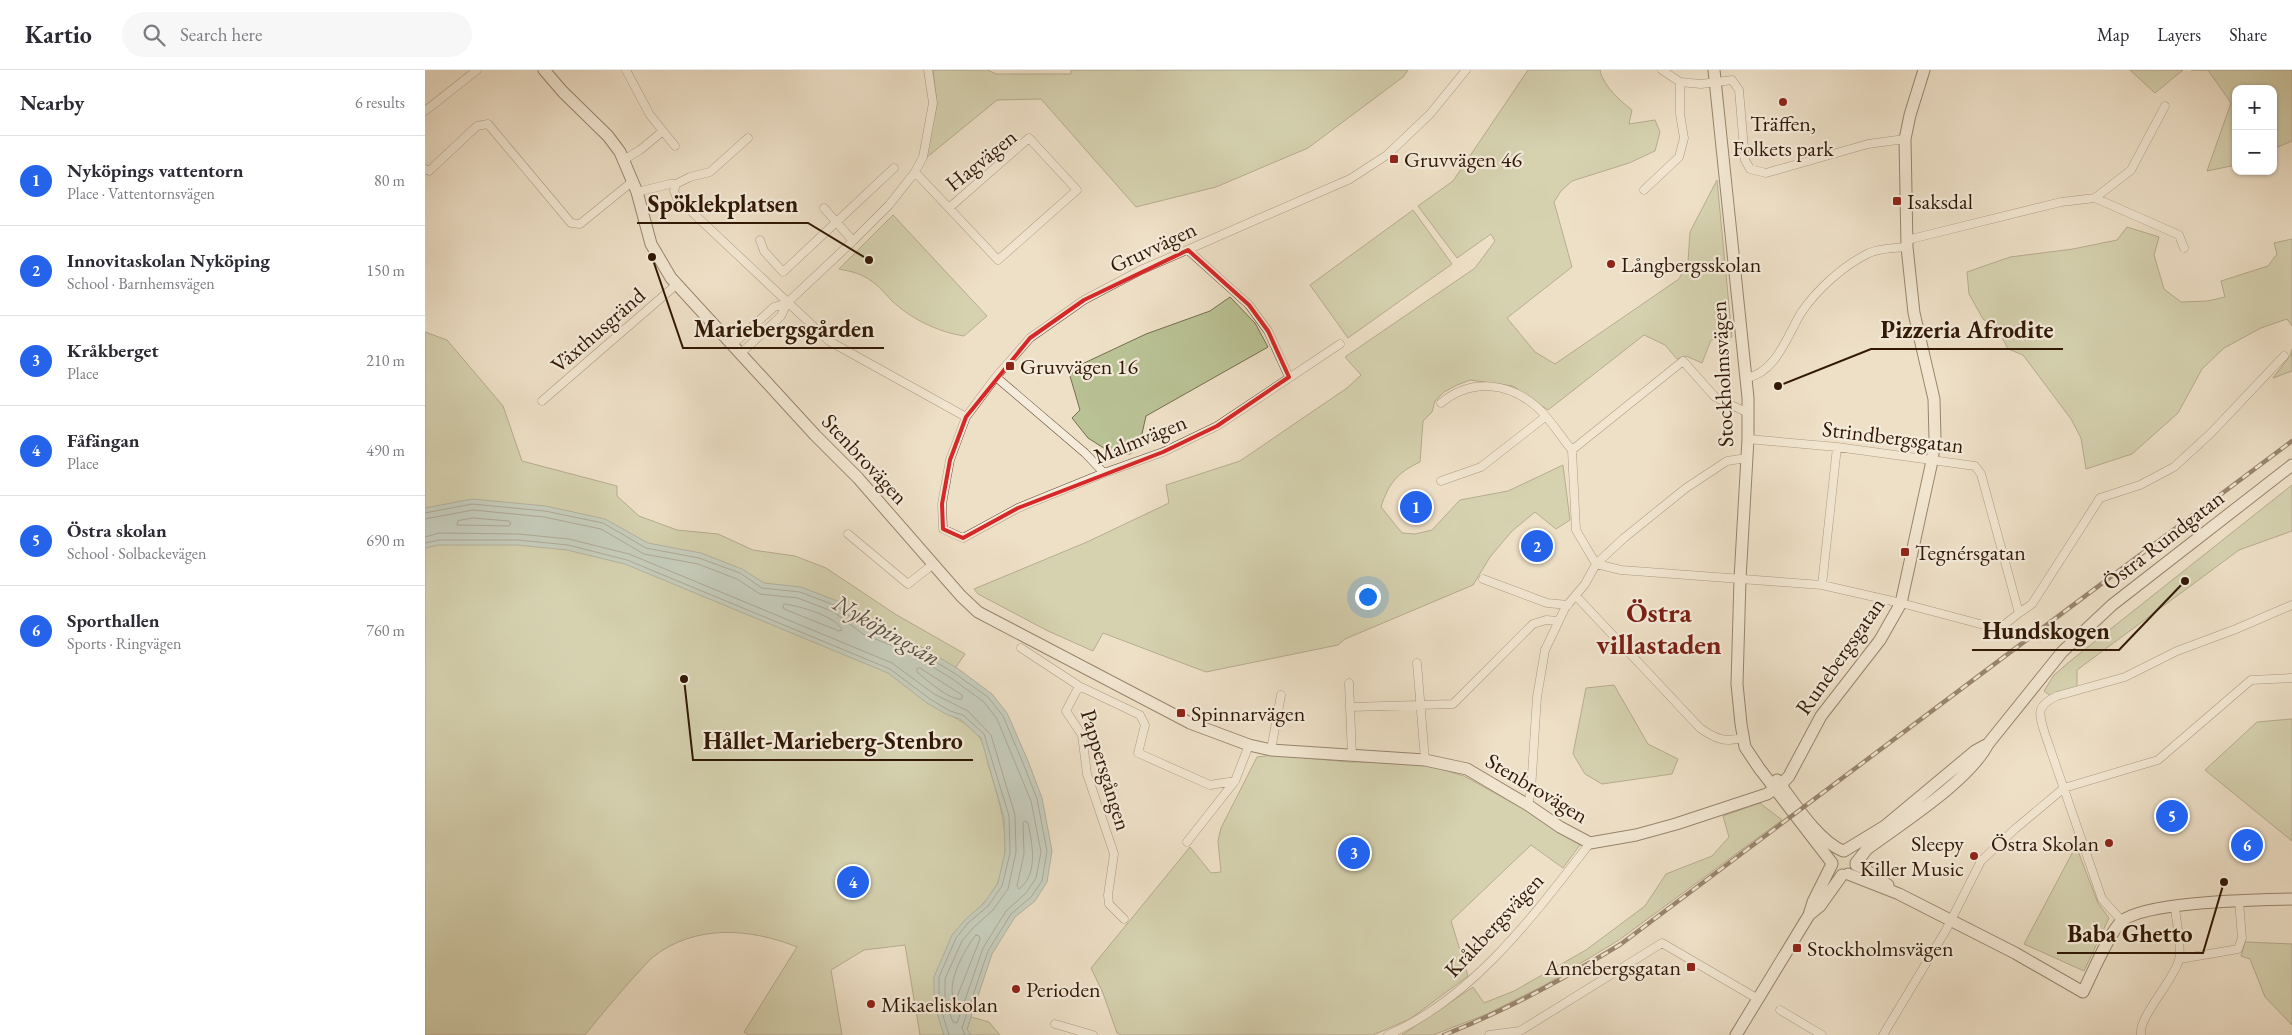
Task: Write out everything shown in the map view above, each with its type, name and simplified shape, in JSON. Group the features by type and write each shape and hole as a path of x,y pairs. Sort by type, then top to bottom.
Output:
{"street":[{"path":"425,111 477,70"},
{"name":"Stenbrovägen","path":"544,70 563,92 608,136 625,159 637,192 653,249 676,285 858,478 932,565 961,596 985,616 1190,723 1249,745 1271,750 1425,760 1467,769 1528,805 1560,827 1590,843 1636,835 1676,824 1778,788"},
{"path":"626,70 641,101 675,146"},
{"path":"740,354 781,316 787,303 889,204 915,172 923,157 933,102 928,70"},
{"name":"Gruvvägen","path":"943,529 941,504 950,460 966,417 996,377 1030,338 1083,300 1141,270 1350,178 1387,155 1430,114 1466,70"},
{"path":"1662,70 1680,82 1701,84 1715,76 1732,80 1739,90 1745,160 1751,170 1766,173 1868,144 1905,139"},
{"name":"Runebergsgatan","path":"1778,788 1789,776 1821,716 1880,640 1901,603 1932,461 1935,439 1934,399 1914,313 1907,243 1905,139 1910,115 1924,70"},
{"name":"Stockholmsvägen","path":"1715,76 1748,413 1740,580 1738,704 1743,737 1832,863"},
{"path":"1644,190 1679,157 1684,138 1680,114 1680,82"},
{"path":"2095,198 2131,170 2165,106"},
{"path":"425,169 429,171 477,126 484,123 488,124 571,223 581,224 633,181"},
{"path":"625,159 640,150 663,131"},
{"path":"637,192 676,184 691,177 705,174 718,166 748,138"},
{"name":"Hagvägen","path":"915,172 998,260 1077,190 1029,138 949,208"},
{"path":"760,240 764,251 783,272 894,168"},
{"path":"676,184 674,191 677,198 829,341 966,417"},
{"path":"1746,378 1761,372 1772,363 1802,312 1832,278 1870,252 2061,202 2095,198 2179,235 2184,248"},
{"path":"824,208 853,241"},
{"path":"1188,250 1249,305 1268,331 1289,378"},
{"name":"Växthusgränd","path":"542,401 676,285"},
{"path":"732,345 774,308 787,303"},
{"name":"Malmvägen","path":"943,529 963,538 1019,508 1104,473 1163,452 1217,426 1340,344"},
{"path":"1441,403 1453,393 1473,386 1508,389 1539,409 1572,450 1576,530 1597,564 1621,570 1822,585 1901,603 1999,629 2032,604 2100,498 2140,485 2174,467 2211,433 2283,356"},
{"path":"1572,450 1683,361 1715,397 1748,413"},
{"path":"996,377 1085,453 1104,473"},
{"path":"1441,481 1481,467 1545,417"},
{"name":"Strindbergsgatan","path":"1748,439 1837,447 1932,461 1972,464 1980,471 2019,613"},
{"path":"1822,585 1837,447"},
{"path":"1528,805 1531,790 1537,697 1545,650 1558,621 1568,605 1597,564 1624,538 1686,488 1727,461 1747,458"},
{"name":"Östra Rundgatan","path":"1856,864 1867,849 1964,774 1982,756 1988,744 2062,652 2112,605 2292,465"},
{"path":"848,534 908,584 932,565"},
{"path":"1483,578 1547,603 1568,605"},
{"path":"1576,596 1700,728 1722,740 1737,740 1743,737"},
{"path":"2122,921 2102,899 2045,734 2039,713 2041,706 2048,700 2091,685 2125,677 2177,651 2292,605"},
{"path":"1350,707 1453,704 1533,624 1546,620 1558,621"},
{"path":"1021,648 1079,686 1140,715 1145,725 1138,753 1210,785 1235,781"},
{"path":"1417,663 1425,760"},
{"path":"1883,1035 1951,922 1981,861 2064,788 2159,760 2251,680 2292,678"},
{"path":"1349,683 1352,756"},
{"name":"Pappersgången","path":"1079,686 1066,711 1082,735 1087,774 1114,854 1108,895 1109,904 1124,919"},
{"path":"1271,750 1281,695"},
{"name":"Östra Rundgatan","path":"1843,851 1885,826 1975,752 1988,744"},
{"path":"1187,842 1235,781 1249,745"},
{"name":"Stockholmsvägen","path":"1778,788 1833,848 1843,851"},
{"name":"Kråkbergsvägen","path":"1388,1035 1411,1025 1472,980 1514,936 1590,843"},
{"path":"1736,1035 1809,915 1813,902 1837,854 1843,851 1851,853 1856,864 1899,894 2015,954 2083,992 2114,931 2122,921 2138,914 2175,906 2292,899"},
{"path":"1832,863 1835,871 1899,894"},
{"path":"1809,915 1820,906 1845,875 1853,871 1856,864"},
{"path":"2179,959 2238,949 2243,938 2239,901"},
{"path":"2141,1035 2150,1011 2179,959 2175,906"},
{"path":"1489,1035 1520,1031 1662,943 1758,999"},
{"path":"1780,1010 1823,1035"},
{"path":"1055,1024 1093,1035"},
{"path":"1520,1031 1529,1035"}],"highlighted area":[{"path":"1188,250 1249,305 1268,331 1289,377 1217,426 1163,452 1018,508 963,538 943,529 942,504 950,460 966,417 1030,338 1084,300"}],"green space":[{"path":"933,70 988,70 996,74 1071,74 1071,70 1408,70 1403,77 1308,148 1216,187 1136,207 1041,99 997,100 926,158 937,104"},
{"path":"1528,70 1601,70 1600,72 1609,88 1632,110 1629,124 1655,120 1660,132 1655,151 1629,163 1572,181 1561,191 1554,202 1572,267 1507,318 1535,352 1555,364 1679,279 1688,262 1690,232 1717,180 1732,337 1711,340 1702,363 1686,356 1677,359 1665,345 1644,335 1548,410 1513,386 1470,380 1457,385 1444,392 1435,401 1432,412 1423,421 1420,462 1406,470 1395,480 1387,492 1381,507 1402,533 1415,534 1432,530 1460,500 1508,491 1563,465 1570,520 1556,529 1535,512 1512,531 1490,557 1473,585 1345,639 1338,645 1206,672 1103,633 1093,651 1048,631 978,594 974,589 1087,542 1169,503 1166,485 1240,461 1347,388 1361,375 1345,357 1475,268 1495,241 1491,234 1457,258 1418,206 1453,181"},
{"path":"2130,70 2183,70 2155,93"},
{"path":"2208,70 2292,70 2292,141 2277,147 2277,85 2232,85 2232,166 2207,171 2231,103"},
{"path":"1413,210 1452,264 1348,338 1310,285"},
{"path":"893,215 987,316 964,336 925,324 899,307 869,279 862,275 839,269"},
{"path":"2127,227 2159,237 2154,255 2164,289 2181,302 2208,301 2225,297 2221,281 2268,266 2277,254 2274,243 2292,239 2292,326 2287,319 2261,328 2224,348 2202,369 2178,413 2132,454 2086,469 2081,438 2071,419 2023,355 2008,349 1999,331 1983,319 1969,294 1967,272 2010,257 2073,249 2117,240"},
{"path":"1230,297 1255,323 1268,347 1146,416 1139,447 1130,454 1113,454 1088,438 1072,418 1080,410 1070,376 1080,365 1146,334 1210,311"},
{"path":"425,332 447,340 503,406 522,461 617,486 617,496 639,516 677,530 718,534 753,550 795,556 826,568 895,614 965,654 931,703 970,727 982,741 1004,824 1005,853 1003,868 993,891 987,900 958,929 947,947 944,1035 920,1035 905,945 864,950 831,970 842,1035 748,1035 744,1032 797,947 761,936 723,932 687,939 669,946 653,957 621,991 585,1035 425,1035"},
{"path":"2292,349 2292,371 2273,378 2290,356"},
{"path":"2292,485 2292,531 2239,550 2077,670 2077,689 2055,699 2044,691 2054,675 2069,662"},
{"path":"1614,685 1648,744 1678,759 1672,774 1602,784 1585,774 1573,754 1586,688"},
{"path":"2292,719 2292,841 2205,770 2257,722"},
{"path":"1273,755 1349,762 1428,765 1464,776 1527,811 1580,845 1563,868 1531,845 1451,921 1468,976 1410,1019 1373,1035 1121,1035 1117,1033 1103,993 1091,968 1190,847 1211,873 1221,872 1218,841 1221,828 1257,757"},
{"path":"1760,803 1782,820 1619,940 1543,986 1487,1014 1433,1035 1402,1035 1473,987 1484,1003 1514,991 1586,950 1645,906 1666,874 1712,856 1729,837 1723,816"},
{"path":"2076,846 2098,903 2109,918 2084,971 2024,944"},
{"path":"2245,942 2292,944 2292,1025 2265,997 2250,959 2241,956"},
{"path":"971,1017 989,1022 1000,1035 971,1035 967,1030"}],"water":[{"path":"472,499 546,506 605,519 648,543 701,553 742,569 764,583 801,587 840,602 868,624 913,642 957,668 992,694 1007,713 1028,761 1042,798 1052,851 1047,882 1035,901 1015,917 992,954 967,1029 971,1035 944,1035 934,1004 934,977 952,935 984,903 998,883 1005,852 1004,818 981,738 960,719 948,715 927,703 888,673 625,564 567,550 517,545 439,545 425,548 425,508"}],"railway":[{"path":"1444,1035 1535,993 1621,944 2292,441"}],"place":[{"name":"Träffen, Folkets park","path":"1783,102"},
{"name":"Gruvvägen 46","path":"1394,159"},
{"name":"Isaksdal","path":"1897,201"},
{"name":"Mariebergsgården","path":"652,257"},
{"name":"Spöklekplatsen","path":"869,260"},
{"name":"Långbergsskolan","path":"1611,264"},
{"name":"Gruvvägen 16","path":"1010,366"},
{"name":"Pizzeria Afrodite","path":"1778,386"},
{"name":"Nyköpings vattentorn","path":"1416,507"},
{"name":"Innovitaskolan Nyköping","path":"1537,546"},
{"name":"Tegnérsgatan","path":"1905,552"},
{"name":"Hundskogen","path":"2185,581"},
{"name":"Hållet-Marieberg-Stenbro","path":"684,679"},
{"name":"Spinnarvägen","path":"1181,713"},
{"name":"Östra skolan","path":"2172,816"},
{"name":"Östra Skolan","path":"2109,843"},
{"name":"Sporthallen","path":"2247,845"},
{"name":"Kråkberget","path":"1354,853"},
{"name":"Sleepy Killer Music","path":"1974,856"},
{"name":"Fåfängan","path":"853,882"},
{"name":"Baba Ghetto","path":"2224,882"},
{"name":"Stockholmsvägen","path":"1797,948"},
{"name":"Annebergsgatan","path":"1691,967"},
{"name":"Perioden","path":"1016,989"},
{"name":"Mikaeliskolan","path":"871,1004"}],"district":[{"name":"Östra villastaden","path":"1659,628"}],"water label":[{"name":"Nyköpingsån","path":"887,630"}]}
